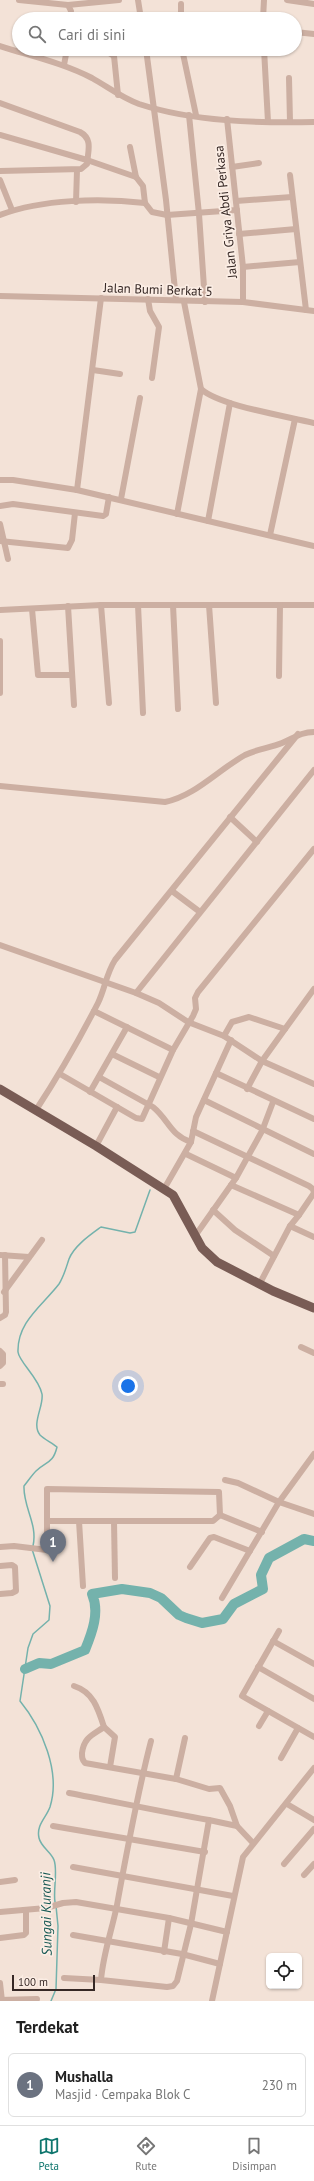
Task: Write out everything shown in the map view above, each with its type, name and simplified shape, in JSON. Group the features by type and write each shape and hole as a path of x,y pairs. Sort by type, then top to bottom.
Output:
{"main road":[{"path":"0,1089 96,1146 164,1189 176,1199 202,1248 217,1262 259,1285 314,1308"}],"street":[{"path":"19,0 68,5 119,0"},
{"path":"138,0 140,12"},
{"path":"263,12 264,0"},
{"path":"287,0 314,4"},
{"path":"181,4 181,12"},
{"path":"68,5 71,12"},
{"path":"302,33 314,34"},
{"path":"0,46 12,50"},
{"path":"32,56 64,66 92,78 118,95 155,108 192,115 227,119 268,122 314,122"},
{"path":"64,66 66,56"},
{"path":"114,56 118,95"},
{"path":"147,56 155,108 176,300"},
{"path":"183,56 192,115 205,302"},
{"path":"264,56 268,122"},
{"path":"289,78 290,122"},
{"path":"0,103 86,135 89,140 85,167 77,170 0,171"},
{"name":"Jalan Griya Abdi Perkasa","path":"227,119 243,267 243,302"},
{"path":"0,135 87,160 136,177"},
{"path":"130,147 136,177 143,186 145,203 152,212 167,215 200,214 237,210"},
{"path":"232,167 259,163"},
{"path":"76,202 77,170"},
{"path":"290,175 306,310"},
{"path":"0,180 12,210"},
{"path":"236,201 292,197"},
{"path":"0,215 12,210 48,202 145,203"},
{"path":"240,234 296,229"},
{"path":"243,267 300,262"},
{"name":"Jalan Bumi Berkat 5","path":"0,296 148,299 176,300 184,302 243,302 314,311"},
{"path":"76,490 93,370 101,298"},
{"path":"148,299 150,311 159,327 152,378"},
{"path":"177,514 201,389 184,302"},
{"path":"93,370 120,374"},
{"path":"201,389 209,396 230,403 314,423"},
{"path":"121,499 140,398"},
{"path":"208,521 230,403"},
{"path":"270,535 295,419"},
{"path":"0,480 13,480 121,499 177,514 314,546"},
{"path":"0,506 13,504 75,513 105,515 109,497"},
{"path":"2,541 68,548 72,540 75,513"},
{"path":"0,524 2,541 8,559"},
{"path":"101,605 109,703"},
{"path":"0,610 101,605 314,606"},
{"path":"138,605 143,713"},
{"path":"173,605 178,708"},
{"path":"209,605 216,703"},
{"path":"279,676 280,605"},
{"path":"68,606 74,705"},
{"path":"32,608 38,675 72,675"},
{"path":"0,641 0,693"},
{"path":"0,786 165,802 186,795 244,756 258,749 282,743 298,734 314,732"},
{"path":"36,1110 60,1074 101,997 105,982 115,960 298,734"},
{"path":"136,993 314,770"},
{"path":"230,817 257,842"},
{"path":"60,1074 139,1120 145,1115 159,1077 172,1050 196,1009 195,998 198,992 314,849"},
{"path":"172,891 200,912"},
{"path":"0,945 136,993 159,1004 188,1022 224,1036 262,1061 314,1084"},
{"path":"247,1089 262,1061 314,989"},
{"path":"94,1010 172,1050"},
{"path":"224,1036 232,1022 248,1017 285,1029"},
{"path":"90,1092 127,1027"},
{"path":"164,1189 186,1154 191,1142 196,1118 231,1040"},
{"path":"112,1054 159,1077"},
{"path":"216,1073 274,1102 314,1119"},
{"path":"99,1077 160,1113 176,1135 191,1142"},
{"path":"204,1100 262,1130 314,1154"},
{"path":"195,1236 236,1178 262,1130 274,1102"},
{"path":"96,1146 117,1107"},
{"path":"193,1131 313,1189 311,1199 290,1226 259,1285"},
{"path":"186,1154 236,1178"},
{"path":"231,1185 299,1214"},
{"path":"213,1210 235,1230 274,1256"},
{"path":"290,1226 314,1237"},
{"path":"4,1292 42,1240"},
{"path":"0,1318 5,1315 6,1312 2,1255 29,1257"},
{"path":"301,1348 314,1353"},
{"path":"0,1351 3,1364 0,1366"},
{"path":"222,1598 279,1502 314,1454"},
{"path":"225,1480 238,1483 279,1502 314,1514"},
{"path":"0,1547 14,1546 47,1550 47,1489 219,1492 220,1515"},
{"path":"220,1515 262,1532"},
{"path":"47,1521 212,1521 220,1515"},
{"path":"79,1521 83,1586"},
{"path":"114,1521 115,1578"},
{"path":"190,1567 210,1538 214,1537 250,1551"},
{"path":"0,1566 12,1565 15,1569 16,1591 12,1593 0,1594"},
{"path":"279,1631 242,1696 314,1737"},
{"path":"273,1641 314,1664"},
{"path":"258,1667 314,1699"},
{"path":"74,1686 87,1692 92,1698 104,1727 115,1737 110,1767"},
{"path":"259,1726 268,1711"},
{"path":"104,1727 87,1738 84,1744 82,1757 85,1762 176,1779 209,1789 220,1788 230,1806 236,1826 253,1843"},
{"path":"281,1758 298,1728"},
{"path":"176,1779 185,1738"},
{"path":"101,1980 142,1773 151,1741"},
{"path":"212,2001 233,1896 243,1856 287,1804 314,1768"},
{"path":"308,1776 314,1780"},
{"path":"69,1793 236,1826"},
{"path":"287,1804 314,1820"},
{"path":"64,1978 170,1987 177,1981 198,1890 209,1820"},
{"path":"53,1826 205,1852"},
{"path":"284,1864 314,1829"},
{"path":"304,1875 314,1864"},
{"path":"73,1867 233,1896"},
{"path":"0,1882 15,1880"},
{"path":"0,1912 52,1907 63,1903 76,1902 169,1918 227,1932"},
{"path":"0,1938 24,1935 26,1933 26,1910"},
{"path":"164,1952 169,1918"},
{"path":"73,1935 182,1954 220,1964"},
{"path":"0,1983 2,2000 37,1999"}],"waterway":[{"name":"Sungai Kuranji","path":"33,1546 34,1530 24,1494 24,1486 36,1471 49,1462 57,1447 40,1435 38,1431 37,1420 42,1394 37,1382 19,1356 19,1341 26,1323 59,1284 64,1275 71,1254 83,1241 101,1227 130,1233 135,1232 150,1190"},
{"path":"25,1669 39,1663 51,1664 85,1650 90,1637 95,1615 92,1594 122,1589 150,1593 161,1598 179,1615 186,1618 202,1623 223,1619 234,1604 263,1589 261,1575 269,1558 304,1539 314,1541"},
{"name":"Sungai Kuranji","path":"32,1549 50,1606 49,1620 33,1634 28,1648 20,1701 36,1724 51,1765 53,1794 50,1807 40,1825 38,1833 40,1841 53,1857 55,1864 55,1902"},
{"name":"Sungai Kuranji","path":"51,2001 56,1989 58,1926 56,1906"}],"place":[{"name":"Mushalla","path":"53,1562"}]}
